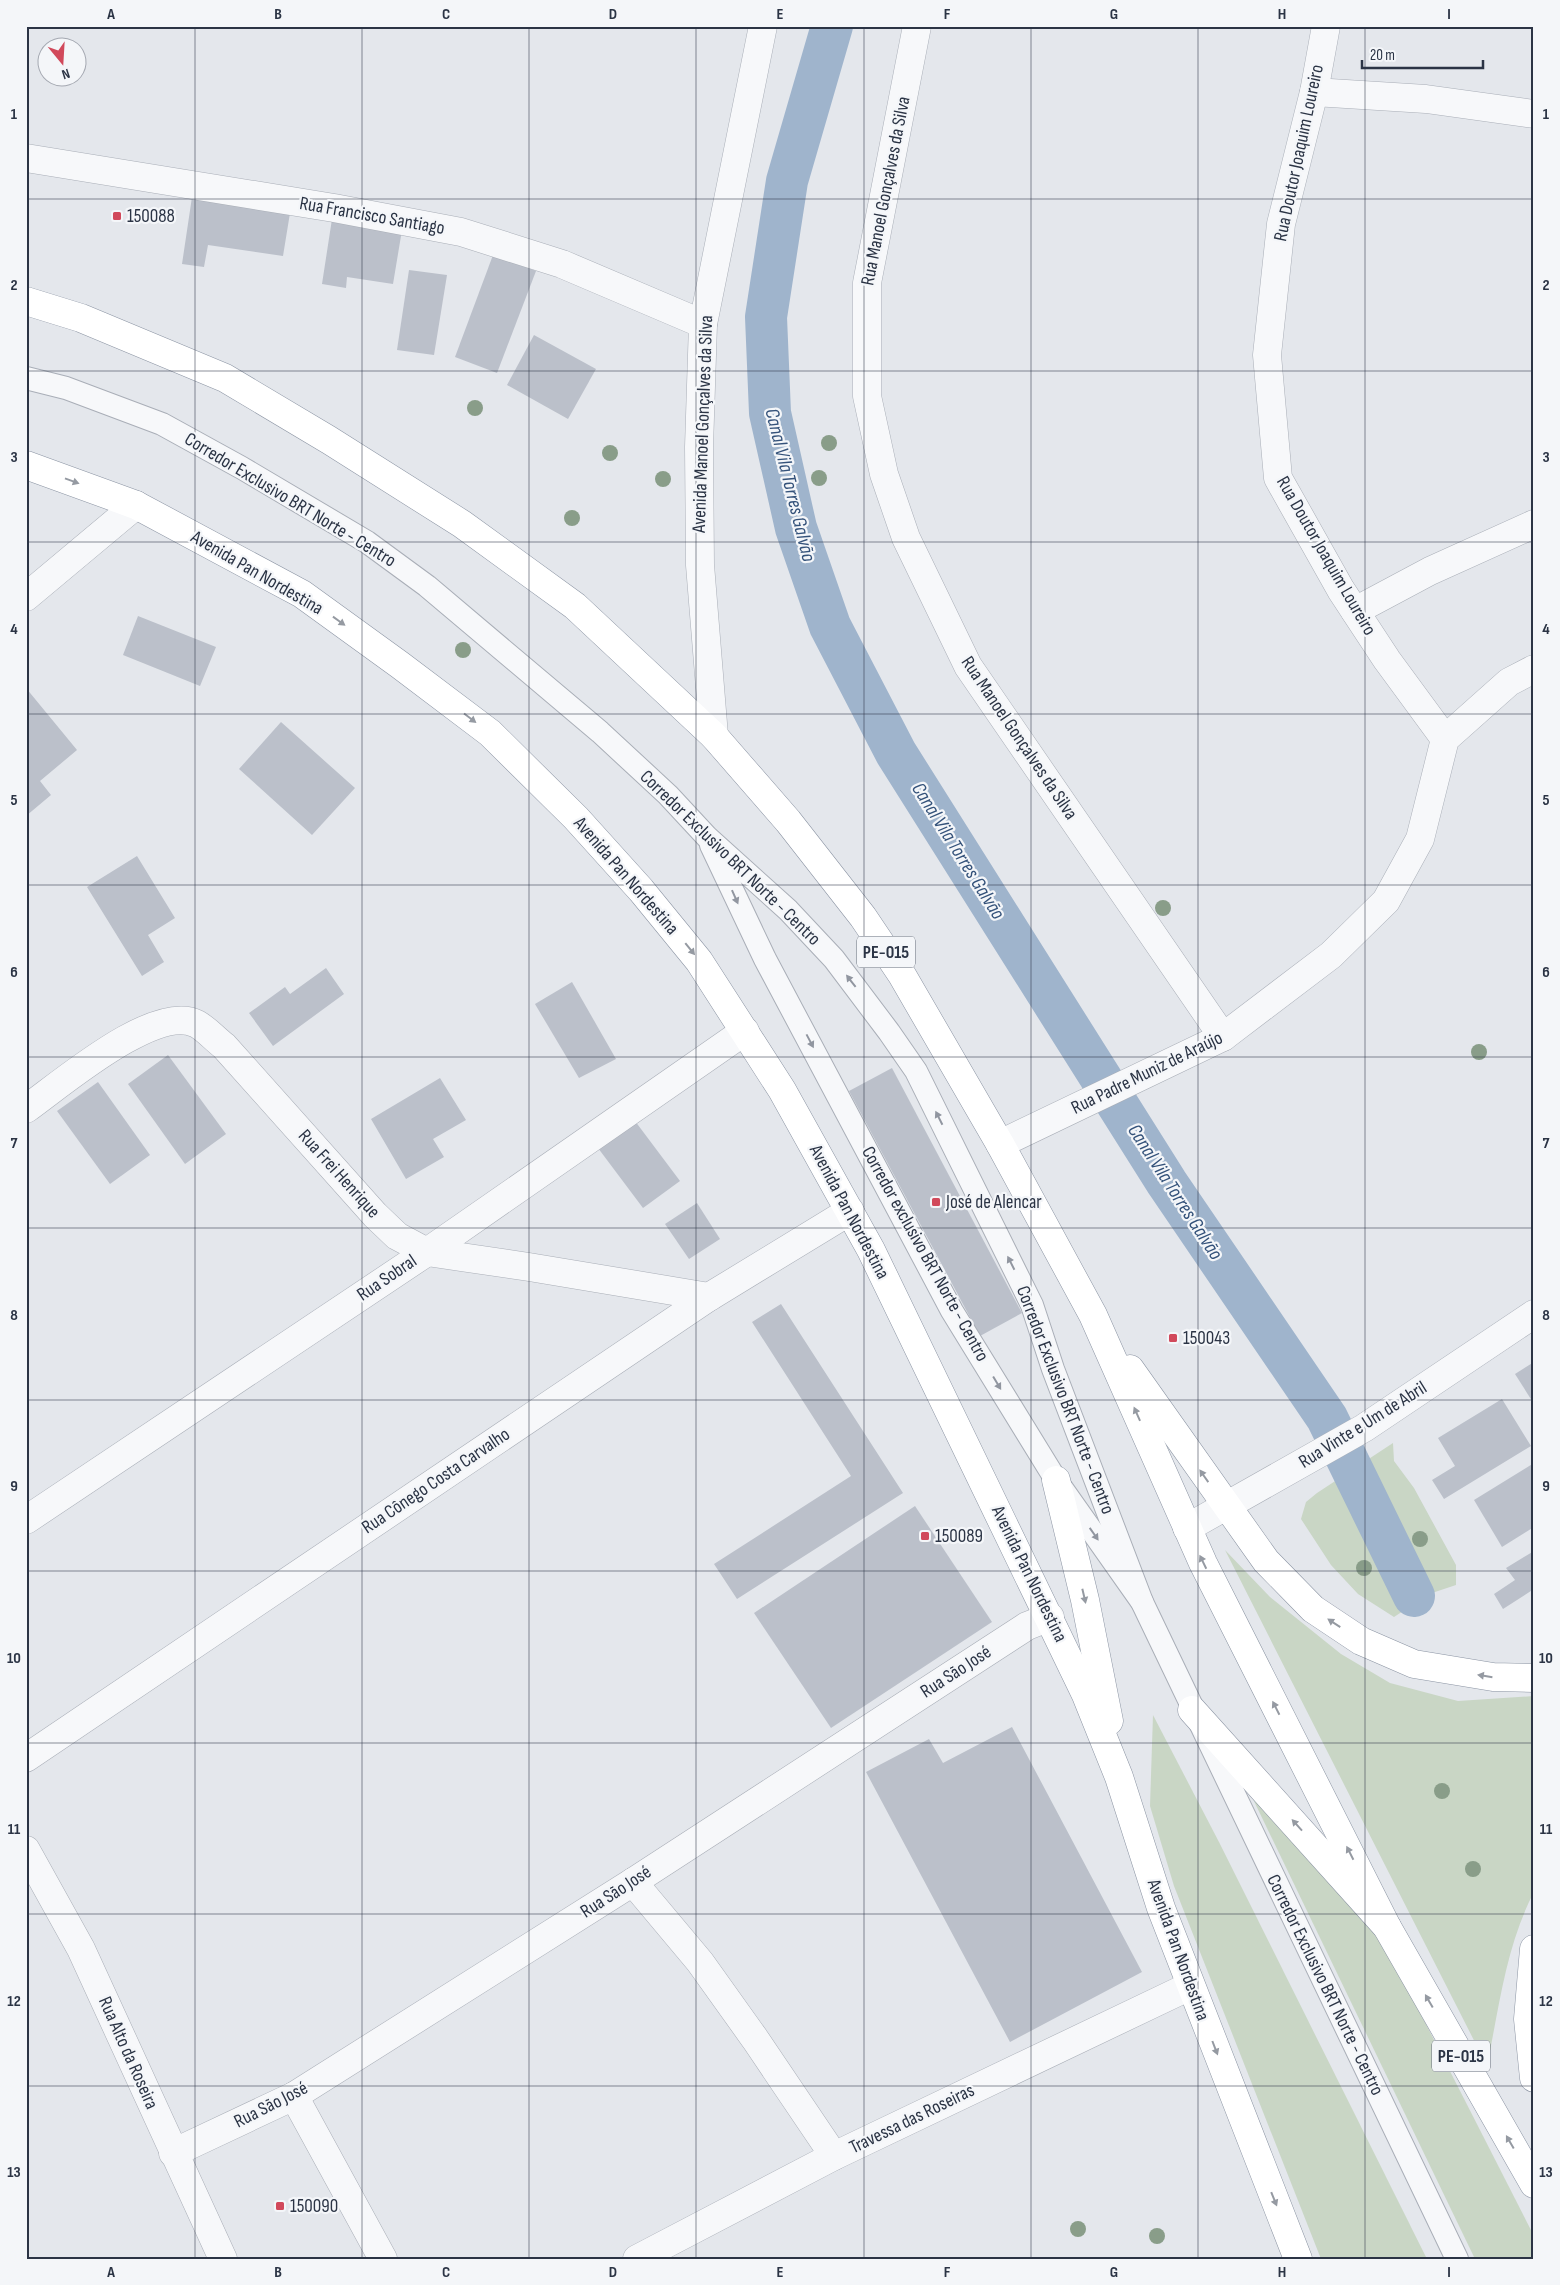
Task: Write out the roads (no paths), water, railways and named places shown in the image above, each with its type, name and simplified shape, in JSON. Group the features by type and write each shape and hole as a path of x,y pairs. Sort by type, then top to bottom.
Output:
{"highway":[{"name":"PE-015","path":"26,302 81,318 225,378 330,440 462,524 575,606 714,736 788,821 864,917 902,976 1000,1144 1093,1315 1187,1528 1387,1927 1534,2184"},
{"name":"Avenida Pan Nordestina","path":"26,465 136,504 302,594 490,733 576,818 641,890 700,961 782,1090 871,1250 1086,1694 1119,1777 1161,1908 1190,1986 1298,2259"},
{"path":"1093,1315 1225,1507 1266,1562 1313,1609 1361,1641 1414,1664 1494,1677 1534,1678"},
{"path":"1056,1480 1104,1687 1119,1777"},
{"path":"1192,1710 1387,1927"},
{"path":"1534,1949 1528,2019 1534,2078"}],"street":[{"name":"Avenida Manoel Gonçalves da Silva","path":"714,736 700,565 699,447 703,324 763,26"},
{"name":"Rua Manoel Gonçalves da Silva","path":"917,26 867,283 867,396 884,474 906,538 968,666 1223,1037"},
{"name":"Rua Doutor Joaquim Loureiro","path":"1326,26 1314,92 1281,224 1266,355 1278,478 1387,660 1446,739"},
{"path":"1314,92 1426,99 1534,114"},
{"name":"Rua Francisco Santiago","path":"26,158 334,208 461,232 562,264 703,324"},
{"path":"26,597 136,504"},
{"path":"1356,611 1430,571 1534,524"},
{"path":"1446,739 1509,682 1534,669"},
{"name":"Rua Padre Muniz de Araújo","path":"1000,1144 1223,1037 1331,955 1386,901 1420,839 1446,739"},
{"name":"Rua Frei Henrique","path":"26,1109 128,1036 170,1020 196,1023 224,1046 375,1214 398,1236 427,1252 710,1297"},
{"name":"Rua Sobral","path":"26,1520 427,1252 745,1032"},
{"name":"Rua Cônego Costa Carvalho","path":"26,1758 710,1297 850,1211"},
{"name":"Rua Vinte e Um de Abril","path":"1187,1528 1364,1428 1534,1314"},
{"name":"Rua São José","path":"173,2153 294,2096 632,1882 1027,1626 1050,1617"},
{"name":"Rua Alto da Roseira","path":"26,1850 81,1949 223,2259"},
{"path":"632,1882 706,1970 834,2156"},
{"name":"Travessa das Roseiras","path":"637,2259 834,2156 1190,1986"},
{"path":"294,2096 383,2259"}],"lane":[{"name":"Corredor Exclusivo BRT Norte - Centro","path":"26,378 66,388 162,424 242,468 367,542 427,586 600,732 668,795 707,837 788,910 834,959 916,1071 1032,1305 1053,1368 1142,1602"},
{"name":"Corredor exclusivo BRT Norte - Centro","path":"707,837 765,958 952,1311 1056,1480 1142,1602 1192,1710"},
{"name":"Corredor Exclusivo BRT Norte - Centro","path":"1192,1710 1457,2259"}],"waterway":[{"name":"Canal Vila Torres Galvão","path":"832,26 787,181 766,317 770,413 796,528 830,626 896,753 1167,1183 1327,1418 1414,1596"}],"place":[{"name":"150088","path":"117,216"},
{"name":"José de Alencar","path":"936,1202"},
{"name":"150043","path":"1173,1338"},
{"name":"150089","path":"925,1536"},
{"name":"150090","path":"280,2206"}]}
